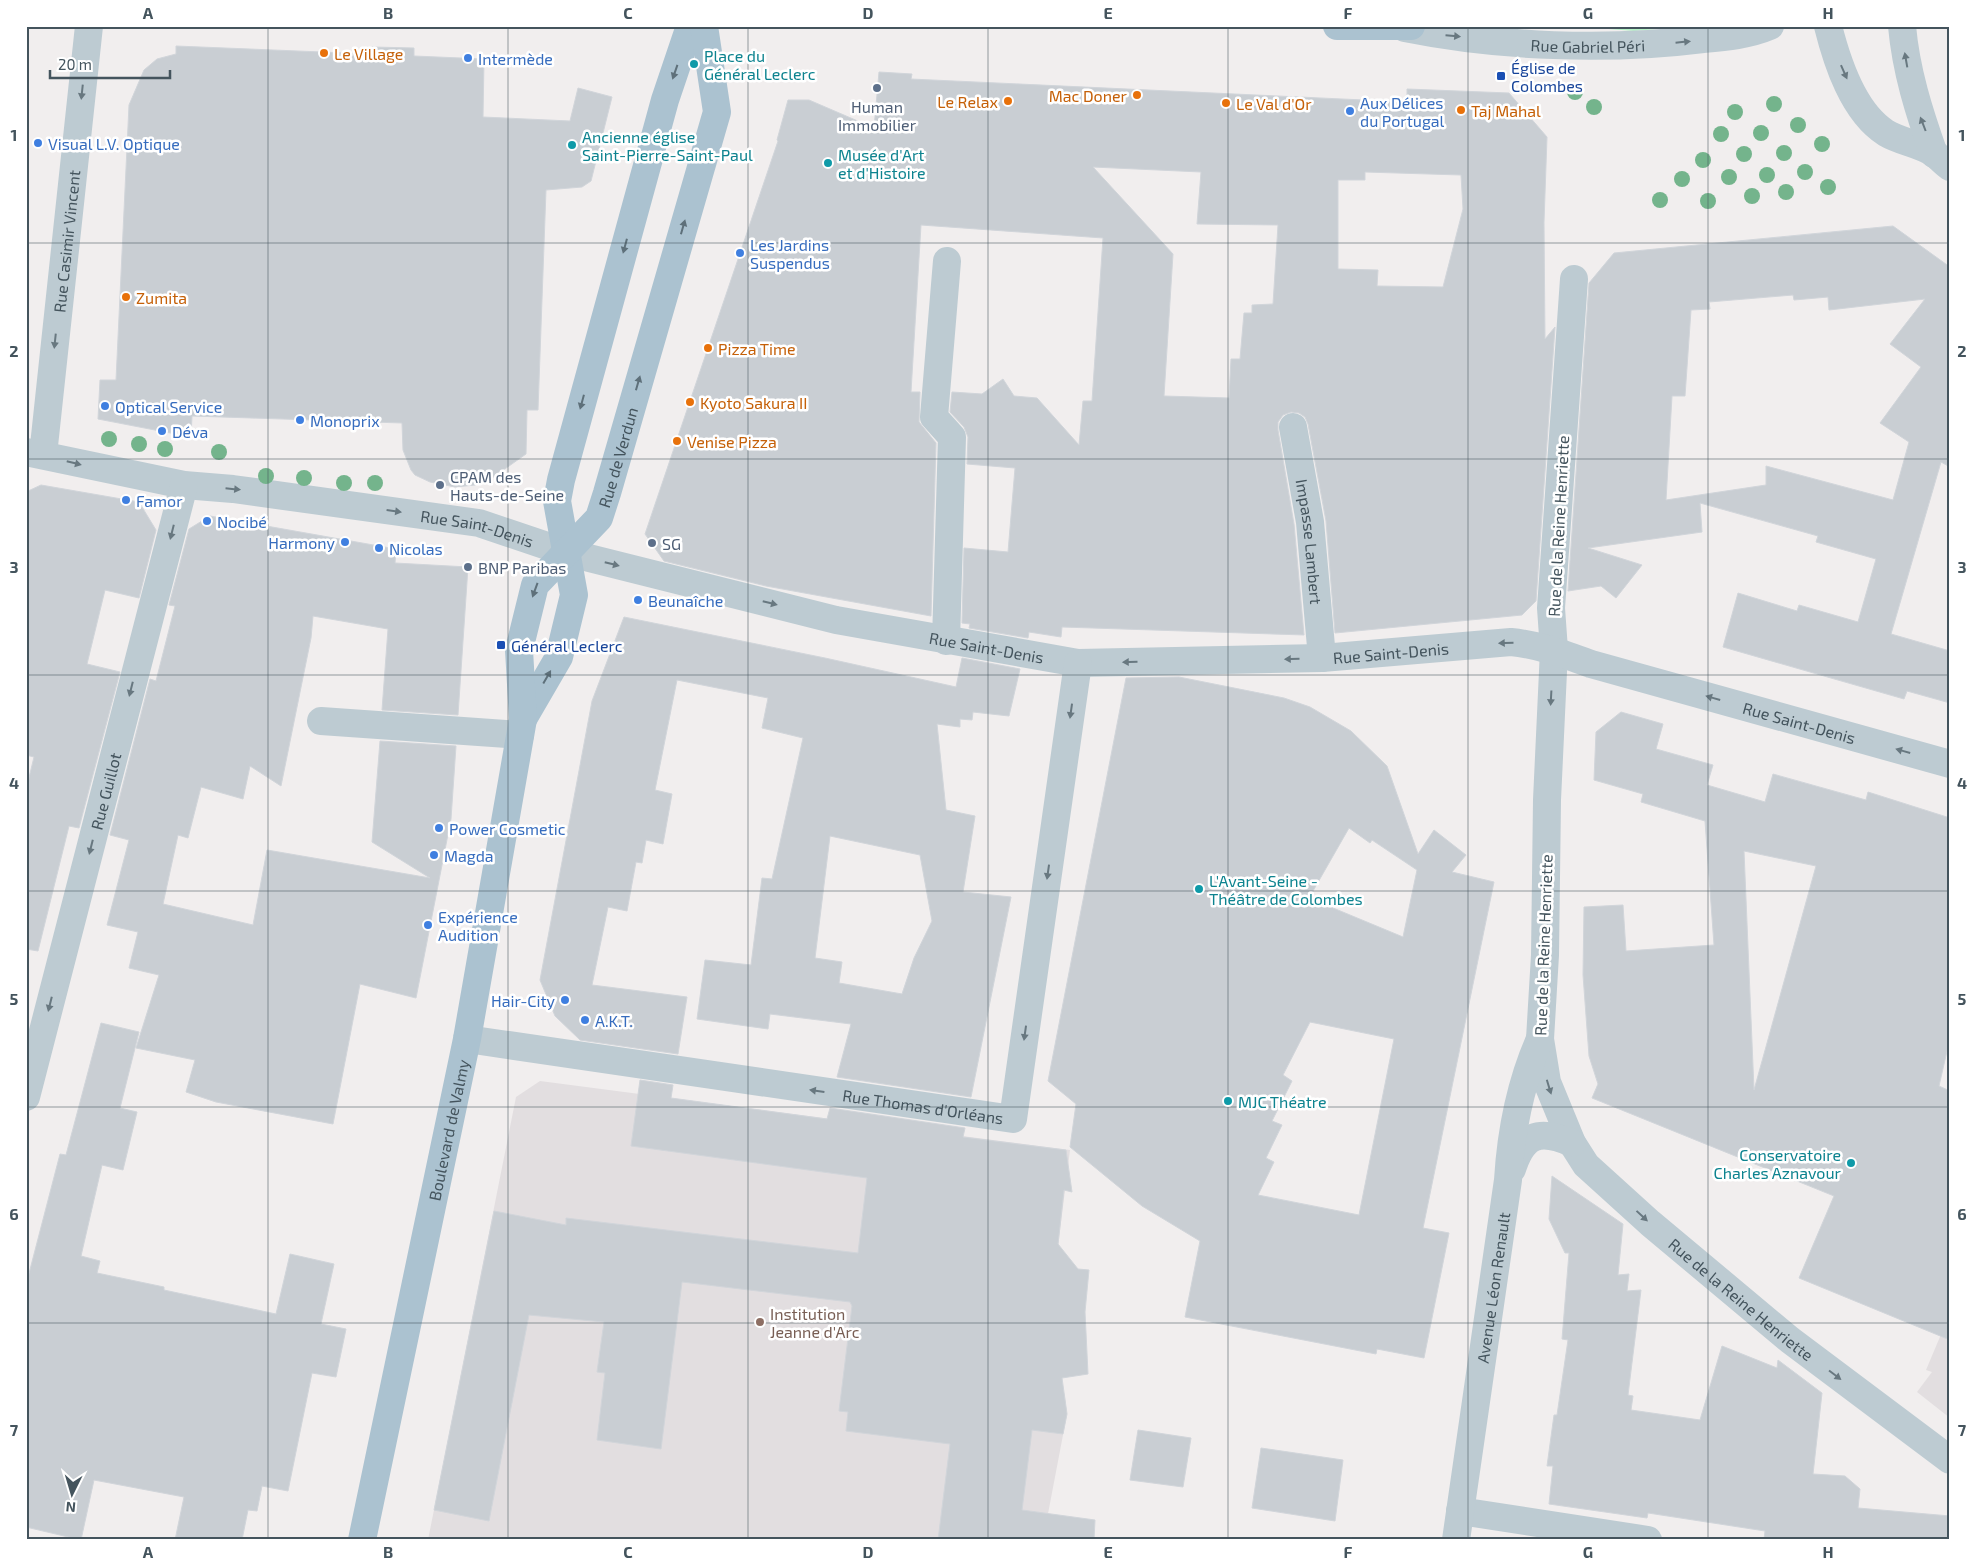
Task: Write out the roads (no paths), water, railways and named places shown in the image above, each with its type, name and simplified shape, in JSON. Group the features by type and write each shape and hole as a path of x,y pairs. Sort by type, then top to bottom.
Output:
{"main road":[{"path":"565,552 557,501 561,480 665,100 690,26"},
{"name":"Rue de Verdun","path":"565,552 599,518 717,112 704,26"},
{"name":"Rue Gabriel Péri","path":"1337,26 1408,27"},
{"name":"Boulevard de Valmy","path":"362,1540 467,1039 521,727 519,650 535,585 565,552"},
{"name":"Boulevard de Valmy","path":"521,727 561,648 574,595 565,552"}],"street":[{"name":"Rue Casimir Vincent","path":"35,454 89,26"},
{"name":"Rue Gabriel Péri","path":"1408,27 1439,35 1544,44 1634,46 1734,35 1760,31 1770,26"},
{"path":"1828,26 1850,85 1869,117 1883,131 1898,140 1942,160"},
{"path":"1902,26 1905,59 1918,108 1942,160"},
{"path":"946,641 952,437 934,417 947,261"},
{"name":"Rue de la Reine Henriette","path":"1574,278 1551,608 1554,650 1546,800 1545,955 1540,1039 1548,1082 1572,1143 1586,1165 1672,1242 1790,1340 1950,1460"},
{"name":"Impasse Lambert","path":"1293,427 1310,522 1322,658"},
{"name":"Rue Saint-Denis","path":"35,454 184,485 234,488 479,523 565,552 836,620 1078,663 1322,658 1511,642 1554,650 1591,664 1950,764"},
{"name":"Rue Guillot","path":"26,1097 184,485"},
{"name":"Rue Thomas d'Orléans","path":"467,1039 1013,1119 1078,663"},
{"path":"321,721 521,727"},
{"name":"Avenue Léon Renault","path":"1456,1540 1508,1180 1510,1150 1525,1074 1540,1039"},
{"path":"1508,1180 1518,1151 1524,1142 1546,1136 1558,1137 1572,1143"},
{"path":"1460,1510 1648,1540"}],"place":[{"name":"Le Village","path":"324,53"},
{"name":"Intermède","path":"468,58"},
{"name":"Place du Général Leclerc","path":"694,64"},
{"name":"Église de Colombes","path":"1501,76"},
{"name":"Human Immobilier","path":"877,88"},
{"name":"Mac Doner","path":"1137,95"},
{"name":"Le Relax","path":"1008,101"},
{"name":"Le Val d'Or","path":"1226,103"},
{"name":"Taj Mahal","path":"1461,110"},
{"name":"Aux Délices du Portugal","path":"1350,111"},
{"name":"Visual L.V. Optique","path":"38,143"},
{"name":"Ancienne église Saint-Pierre-Saint-Paul","path":"572,145"},
{"name":"Musée d'Art et d'Histoire","path":"828,163"},
{"name":"Les Jardins Suspendus","path":"740,253"},
{"name":"Zumita","path":"126,297"},
{"name":"Pizza Time","path":"708,348"},
{"name":"Kyoto Sakura II","path":"690,402"},
{"name":"Optical Service","path":"105,406"},
{"name":"Monoprix","path":"300,420"},
{"name":"Déva","path":"162,431"},
{"name":"Venise Pizza","path":"677,441"},
{"name":"CPAM des Hauts-de-Seine","path":"440,485"},
{"name":"Famor","path":"126,500"},
{"name":"Nocibé","path":"207,521"},
{"name":"Harmony","path":"345,542"},
{"name":"SG","path":"652,543"},
{"name":"Nicolas","path":"379,548"},
{"name":"BNP Paribas","path":"468,567"},
{"name":"Beunaîche","path":"638,600"},
{"name":"Général Leclerc","path":"501,645"},
{"name":"Power Cosmetic","path":"439,828"},
{"name":"Magda","path":"434,855"},
{"name":"L'Avant-Seine - Théâtre de Colombes","path":"1199,889"},
{"name":"Expérience Audition","path":"428,925"},
{"name":"Hair-City","path":"565,1000"},
{"name":"A.K.T.","path":"585,1020"},
{"name":"MJC Théatre","path":"1228,1101"},
{"name":"Conservatoire Charles Aznavour","path":"1851,1163"},
{"name":"Institution Jeanne d'Arc","path":"760,1322"}]}
